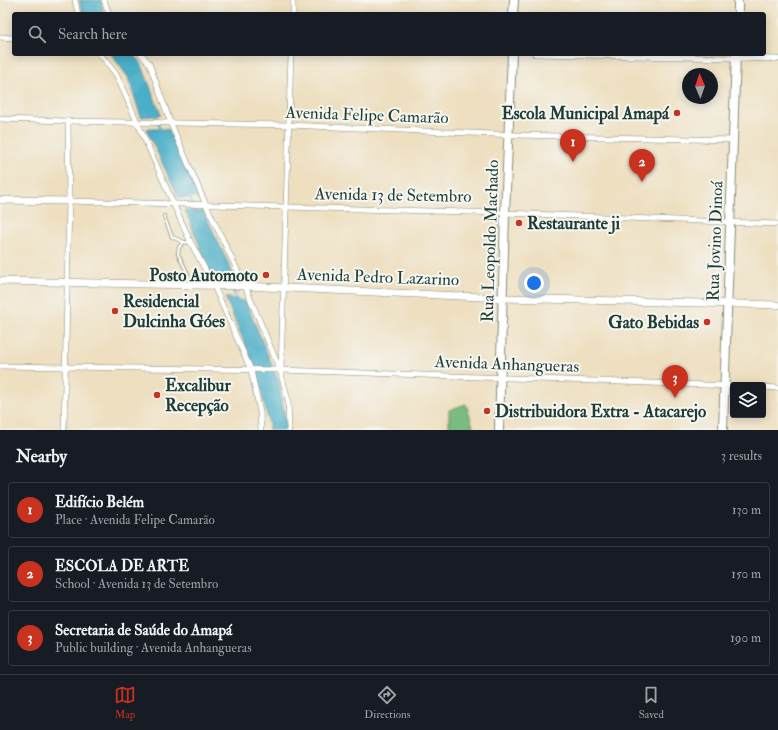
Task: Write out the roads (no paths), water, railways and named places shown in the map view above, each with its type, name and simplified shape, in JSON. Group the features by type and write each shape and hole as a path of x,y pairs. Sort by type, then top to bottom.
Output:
{"main road":[{"path":"513,12 514,0"},
{"path":"738,0 738,12"},
{"name":"Rua Leopoldo Machado","path":"499,430 505,213 512,56"},
{"name":"Rua Jovino Dinoá","path":"723,430 736,56"},
{"path":"0,200 69,201"},
{"name":"Avenida Pedro Lazarino","path":"0,281 245,286 503,298 778,305"}],"street":[{"path":"75,0 78,12"},
{"path":"104,0 108,12"},
{"path":"292,12 293,0"},
{"path":"0,37 12,38"},
{"path":"102,56 116,74 140,122 191,243 214,286 252,370 260,412 261,430"},
{"path":"143,56 149,63 168,124 245,286 279,370 288,400 289,430"},
{"path":"279,370 291,56"},
{"path":"736,56 778,59"},
{"name":"Avenida Felipe Camarão","path":"0,119 288,126 508,135 734,140"},
{"path":"64,430 68,282 68,121"},
{"path":"69,201 174,205"},
{"name":"Avenida 13 de Setembro","path":"174,205 505,213 778,224"},
{"path":"0,366 252,370"},
{"name":"Avenida Anhangueras","path":"252,370 500,377 730,386"},
{"path":"766,387 778,388"}],"lane":[{"path":"164,216 172,237 191,243"},
{"path":"184,242 179,247 178,254 188,274"}],"water":[{"path":"79,0 101,0 104,12 82,12"},
{"path":"112,56 135,56 141,63 161,115 141,117 128,77"},
{"path":"146,129 168,129 200,197 179,198"},
{"path":"185,210 204,212 236,280 214,281"},
{"path":"225,297 246,302 279,382 287,430 269,430 269,424 257,372"}],"waterway":[{"path":"154,113 161,131"},
{"path":"189,196 196,212"},
{"path":"232,288 238,303"}],"place":[{"name":"Escola Municipal Amapá","path":"677,113"},
{"name":"Edifício Belém","path":"573,162"},
{"name":"ESCOLA DE ARTE","path":"642,182"},
{"name":"Restaurante ji","path":"519,223"},
{"name":"Posto Automoto","path":"266,275"},
{"name":"Residencial Dulcinha Góes","path":"115,311"},
{"name":"Gato Bebidas","path":"707,322"},
{"name":"Excalibur Recepção","path":"157,395"},
{"name":"Secretaria de Saúde do Amapá","path":"675,398"},
{"name":"Distribuidora Extra - Atacarejo","path":"487,411"}]}
